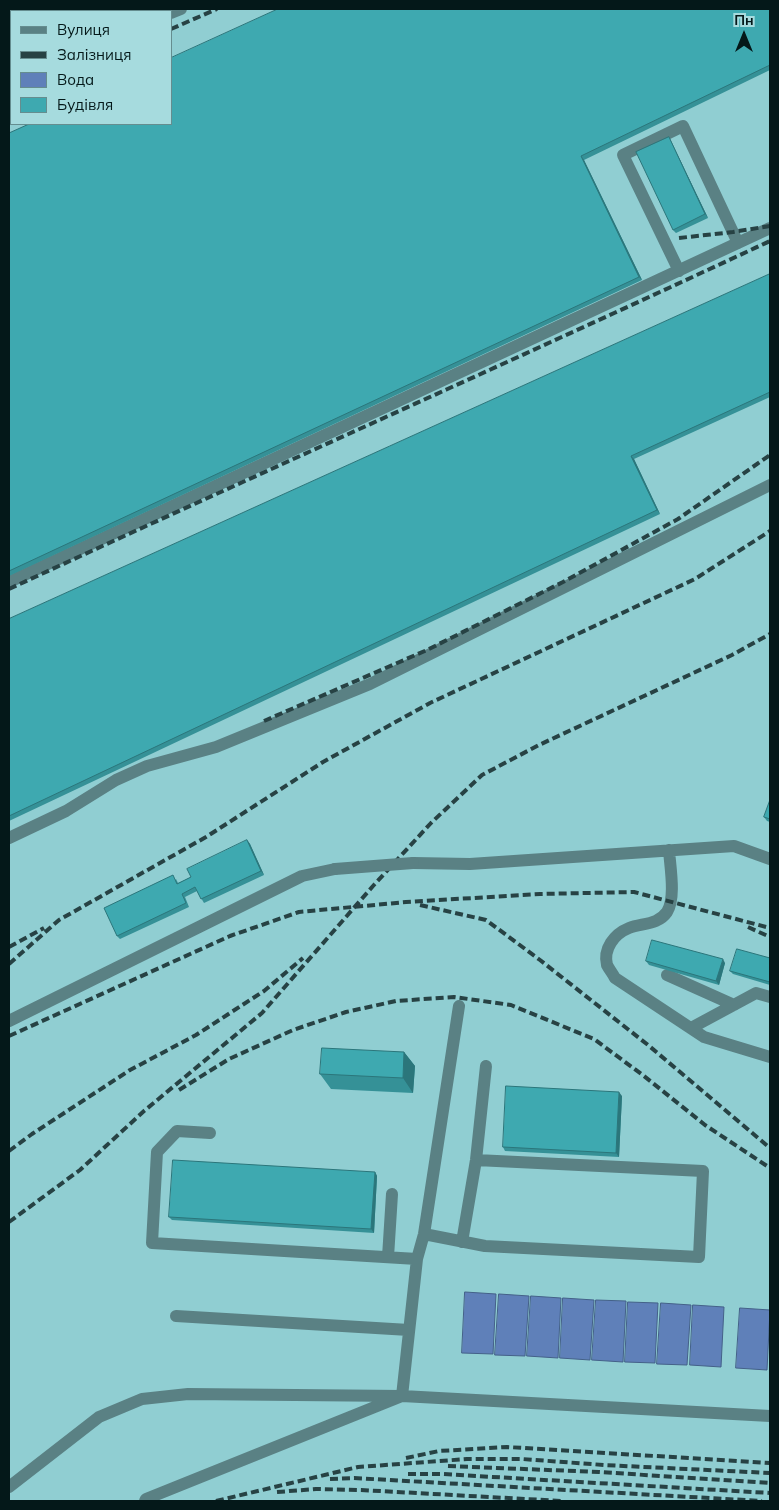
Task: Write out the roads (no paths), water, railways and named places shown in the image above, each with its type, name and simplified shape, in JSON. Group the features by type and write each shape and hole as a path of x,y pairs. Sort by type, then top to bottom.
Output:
{"lane":[{"path":"679,271 623,154 683,126 738,243"},
{"path":"9,582 770,228"},
{"path":"9,838 66,811 116,780 147,766 216,747 370,684 770,485"},
{"path":"9,1021 302,876 334,869 413,863 470,864 734,846 770,859"},
{"path":"669,850 672,901 668,910 661,919 630,928 616,935 608,949 607,965 616,978 704,1038 770,1057"},
{"path":"667,975 734,1006"},
{"path":"691,1028 756,993 770,997"},
{"path":"402,1396 417,1259 424,1234 459,1006"},
{"path":"462,1242 476,1160 486,1066"},
{"path":"210,1133 177,1131 157,1152 152,1243 417,1259"},
{"path":"424,1234 485,1246 699,1257 704,1171 476,1160"},
{"path":"388,1257 392,1194"},
{"path":"176,1316 409,1330"},
{"path":"9,1487 99,1417 142,1399 188,1394 402,1396 770,1416"},
{"path":"145,1501 402,1396"}],"water":[{"path":"465,1292 496,1294 493,1354 462,1353"},
{"path":"499,1294 529,1296 525,1356 495,1355"},
{"path":"531,1296 561,1298 558,1358 527,1356"},
{"path":"563,1298 594,1300 590,1360 560,1358"},
{"path":"596,1300 626,1301 623,1362 592,1360"},
{"path":"628,1302 658,1303 655,1363 625,1362"},
{"path":"661,1303 691,1305 687,1365 657,1364"},
{"path":"693,1305 724,1307 721,1367 690,1365"},
{"path":"740,1308 770,1310 767,1370 736,1368"}],"railway":[{"path":"172,29 217,9"},
{"path":"679,238 770,226"},
{"path":"9,589 770,241"},
{"path":"264,721 427,650 563,582 678,519 770,455"},
{"path":"9,964 59,920 206,837 323,762 430,703 695,579 770,531"},
{"path":"9,1222 80,1170 144,1111 262,1013 431,823 482,775 539,745 732,655 770,634"},
{"path":"9,1036 230,936 299,912 406,902 540,894 634,892 770,928"},
{"path":"420,905 486,920 648,1045 770,1148"},
{"path":"748,927 770,937"},
{"path":"9,947 44,928"},
{"path":"9,1151 130,1070 196,1035 264,991 303,958"},
{"path":"179,1090 229,1059 293,1030 346,1012 396,1001 454,997 511,1005 594,1039 705,1125 770,1168"},
{"path":"406,1458 439,1451 507,1447 770,1463"},
{"path":"216,1501 358,1467 467,1459 522,1459 770,1473"},
{"path":"448,1466 599,1472 770,1483"},
{"path":"408,1474 442,1474 770,1493"},
{"path":"330,1479 354,1478 762,1501"},
{"path":"277,1492 316,1489 361,1490 562,1501"}]}
